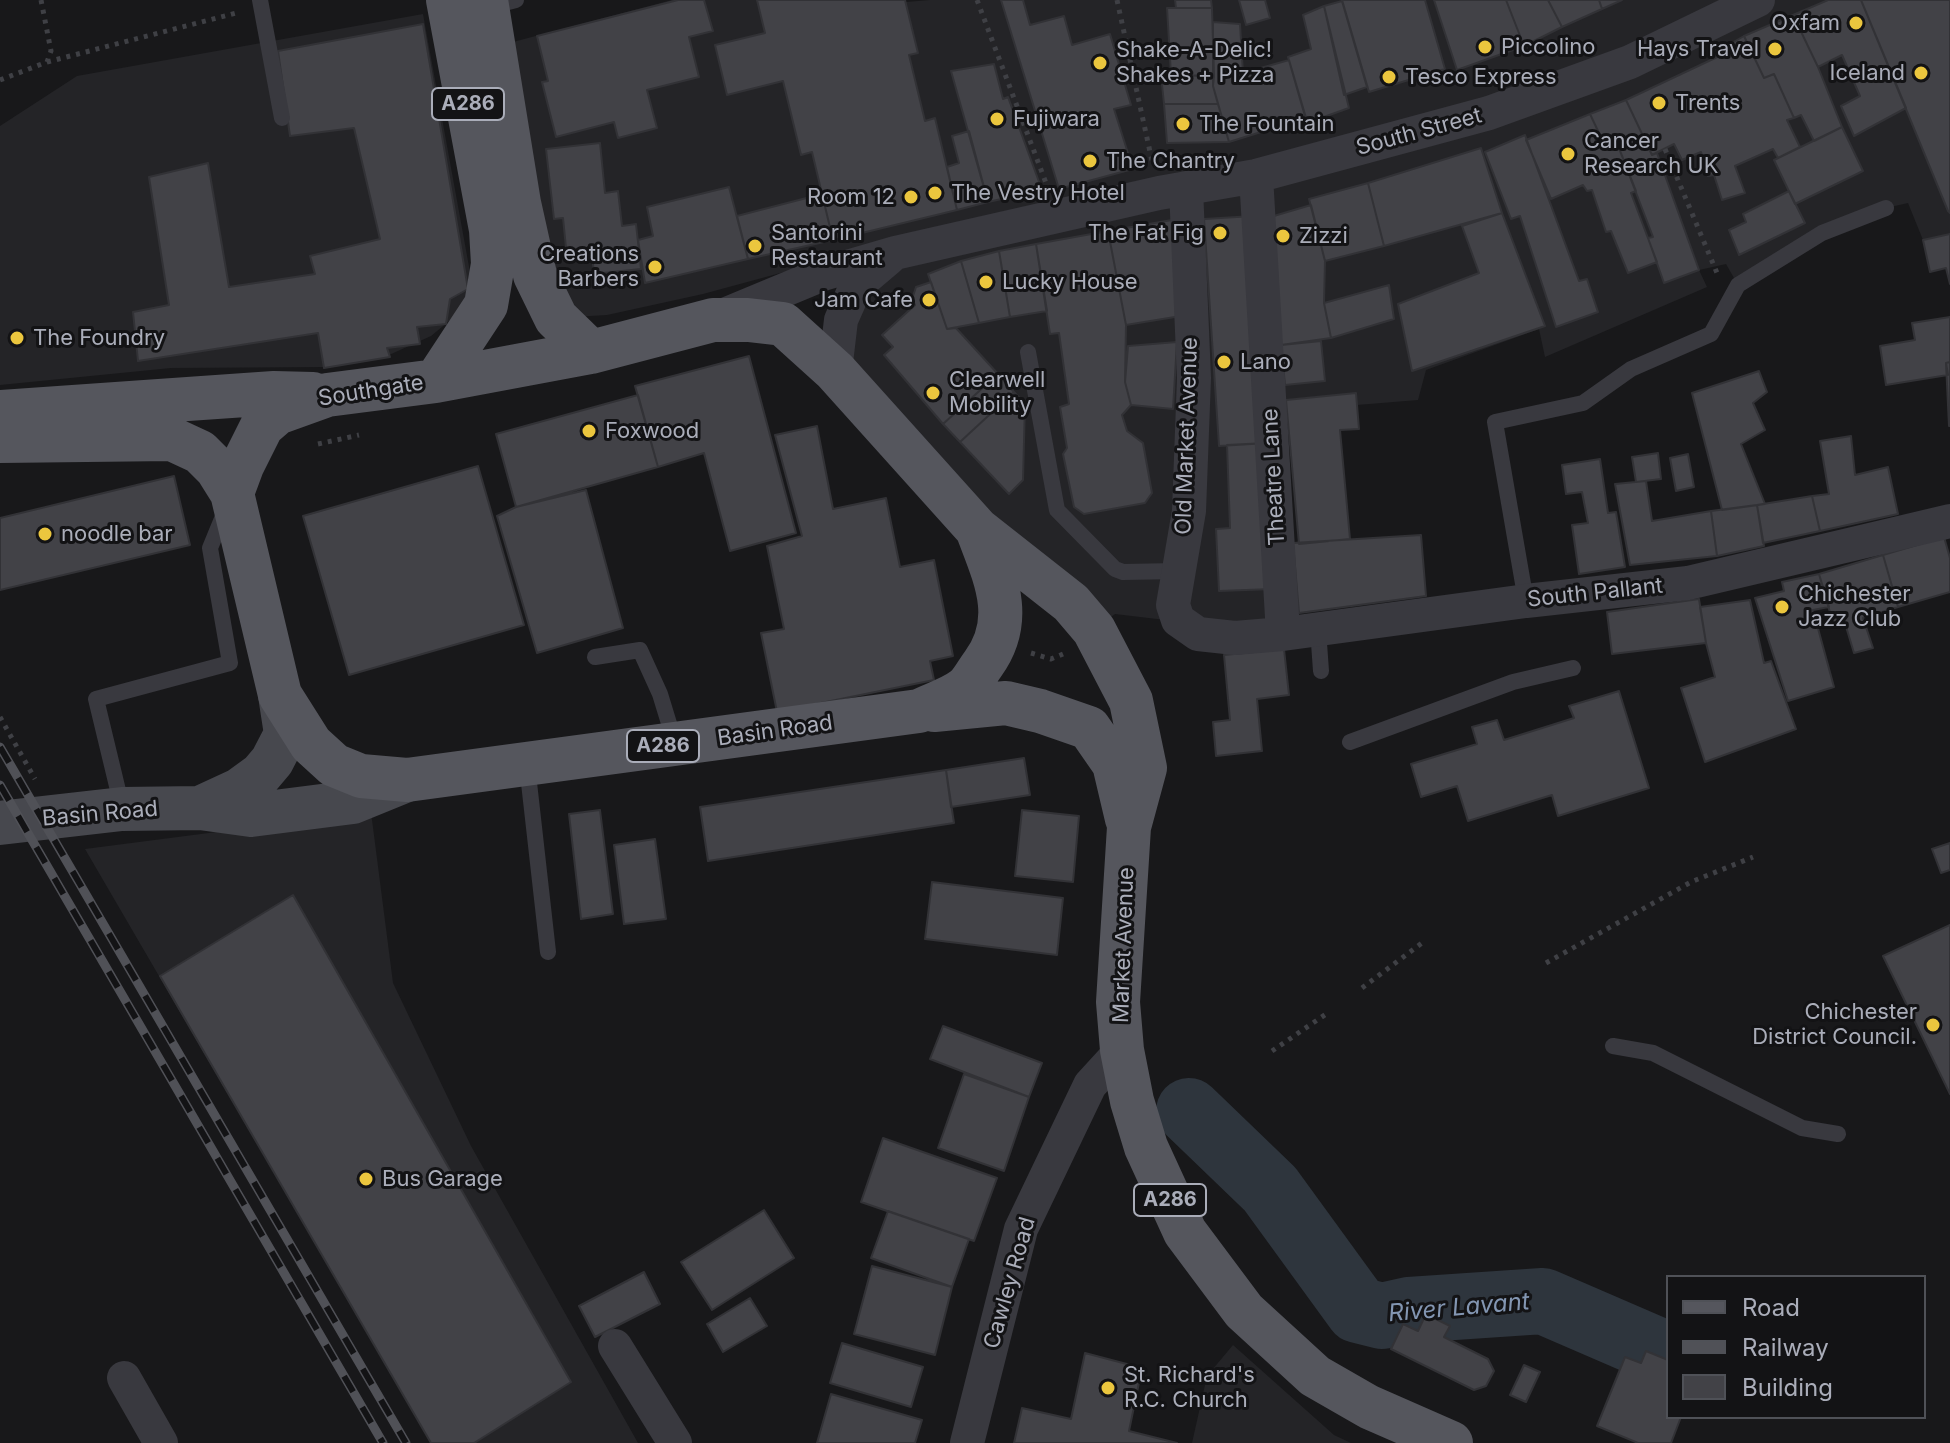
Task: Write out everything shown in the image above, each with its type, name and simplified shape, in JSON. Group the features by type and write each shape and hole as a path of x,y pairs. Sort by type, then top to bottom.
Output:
{"main road":[{"name":"A286","path":"484,2 519,203 535,275 556,318 591,352"},
{"name":"A286","path":"436,381 486,305 493,264 484,2"},
{"name":"Southgate","path":"232,493 262,426 277,413 327,395 436,381 591,352 713,320 748,320 783,324 835,371 977,529"},
{"name":"A286","path":"0,412 274,393 327,395"},
{"name":"A286","path":"0,441 172,439 200,452 217,469 232,493 280,695 311,744 334,765 361,776 407,780"},
{"name":"A286","path":"977,529 1071,603 1094,630 1131,701 1145,768 1129,827"},
{"name":"Basin Road","path":"407,780 919,711 965,688 991,653 1000,635 1001,603 994,572 977,529"},
{"name":"A286","path":"919,711 1006,703 1089,728 1114,764 1129,827"},
{"name":"Market Avenue","path":"1129,827 1118,1002 1122,1050 1132,1101 1146,1147 1185,1232 1244,1311 1315,1376 1369,1407 1451,1443"}],"street":[{"name":"South Street","path":"1172,191 1256,176 1489,113 1630,62 1758,0"},
{"name":"Theatre Lane","path":"1256,176 1283,634"},
{"name":"Southgate","path":"713,320 823,274 895,253 1172,191"},
{"name":"Old Market Avenue","path":"1172,191 1194,378 1189,511 1173,605 1178,620 1198,634 1235,638"},
{"name":"Southgate","path":"835,371 841,320 856,286 895,253"},
{"name":"South Pallant","path":"1235,638 1688,583 1950,521"},
{"path":"200,808 239,790 261,774 272,761 286,734 280,695"},
{"name":"Basin Road","path":"0,823 122,809 200,808 251,815 353,802 407,780"},
{"name":"Cawley Road","path":"967,1443 1021,1229 1090,1085 1122,1050"},
{"path":"615,1346 675,1443"},
{"path":"124,1378 161,1443"}],"lane":[{"path":"261,3 282,118"},
{"path":"1526,601 1495,422 1583,403 1631,369 1711,334 1738,285 1822,233 1886,208"},
{"path":"1028,352 1057,510 1115,569 1123,572 1178,571"},
{"path":"122,809 96,699 230,663 210,548 232,493"},
{"path":"1318,629 1321,671"},
{"path":"595,657 640,650 660,694 676,744"},
{"path":"1350,742 1513,682 1573,668"},
{"path":"527,763 548,952"},
{"path":"1613,1046 1653,1053 1802,1128 1838,1134"}],"path":[{"path":"41,0 51,51 47,62"},
{"path":"977,0 1057,215"},
{"path":"1117,0 1172,191"},
{"path":"0,80 47,62 261,3"},
{"path":"1665,149 1729,301"},
{"path":"0,717 56,817"},
{"path":"1546,963 1691,882 1753,857"},
{"path":"1362,988 1426,940"},
{"path":"1272,1051 1329,1012"}],"shaded area":[{"path":"672,0 1950,0 1950,234 1923,240 1908,203 1886,208 1738,285 1726,264 1699,270 1707,287 1545,357 1539,329 1426,370 1418,400 1357,405 1355,393 1270,401 1283,634 1115,614 1094,630 835,371 856,286 821,262 703,294 607,315 556,318 494,47"},
{"path":"423,14 472,283 466,302 454,317 431,336 389,355 326,367 171,368 0,385 0,126 77,76"},
{"name":"Bus Garage","path":"371,812 393,983 471,1146 638,1443 431,1443 85,849"},
{"path":"1233,1345 1334,1435 1351,1443 1192,1443 1207,1376"}],"building":[{"path":"678,0 704,0 713,31 689,37 699,77 647,90 657,128 618,138 614,122 556,137 542,82 548,81 537,36"},
{"path":"757,0 905,0 918,53 909,55 925,121 935,118 957,210 833,240 812,152 801,155 783,81 727,95 715,45 765,33"},
{"path":"1001,0 1023,0 1030,25 1064,16 1072,45 1110,34 1131,105 1114,109 1133,169 1059,189"},
{"path":"1175,0 1211,0 1212,8 1176,8"},
{"path":"1239,0 1265,0 1270,18 1246,25"},
{"path":"1342,0 1425,0 1445,69 1369,92"},
{"path":"1434,0 1506,0 1524,46 1457,70"},
{"path":"1506,0 1548,0 1562,27 1524,46"},
{"path":"1548,0 1599,0 1602,9 1562,27"},
{"path":"1599,0 1622,0 1602,9"},
{"path":"1828,0 1861,0 1906,108 1854,136 1841,106 1860,96 1842,55 1818,67 1793,15"},
{"name":"Iceland","path":"1861,0 1950,0 1950,213 1948,211"},
{"path":"1342,1 1367,87 1344,95 1324,6"},
{"path":"1324,6 1349,108 1307,123 1288,57 1311,49 1303,15"},
{"path":"1167,8 1212,8 1214,76 1171,75"},
{"path":"1793,15 1842,127 1814,141 1801,115 1794,118 1774,74 1764,78 1744,36"},
{"path":"1213,22 1240,24 1243,73 1289,60 1306,118 1229,142 1213,86"},
{"path":"423,24 468,289 450,299 446,324 417,327 420,344 387,348 390,357 324,368 318,333 138,361 133,312 169,305 149,177 208,163 229,287 315,274 310,256 380,239 354,128 290,136 278,51"},
{"path":"1744,36 1764,78 1774,74 1794,118 1787,120 1800,147 1778,158 1773,149 1735,166 1745,193 1722,200 1714,175 1708,176 1701,152 1682,160 1674,144 1652,155 1626,100 1730,51 1730,44"},
{"path":"994,64 1003,99 1008,97 1042,190 988,202 951,71"},
{"path":"1161,75 1214,76 1213,86 1218,104 1164,104"},
{"path":"1626,100 1652,155 1657,153 1699,270 1664,283 1648,238 1653,237 1617,143 1606,148 1590,114"},
{"path":"1164,104 1218,104 1229,142 1167,143"},
{"path":"1590,114 1606,148 1617,143 1636,191 1631,193 1657,262 1628,273 1611,231 1606,232 1592,190 1587,191 1583,185 1551,199 1526,140"},
{"path":"1842,127 1863,171 1795,204 1774,160"},
{"path":"969,131 988,202 957,210 947,167 959,163 952,136"},
{"path":"1525,135 1579,281 1587,279 1598,312 1556,327 1520,216 1511,219 1485,152"},
{"path":"600,143 605,193 618,191 622,226 636,224 641,269 594,274 592,255 567,258 563,218 554,219 546,149"},
{"path":"1481,148 1502,213 1384,246 1368,183"},
{"path":"1368,183 1384,246 1325,261 1309,199"},
{"path":"729,187 748,259 645,283 638,240 653,236 647,207"},
{"path":"1789,191 1805,223 1739,255 1729,230 1746,222 1743,214"},
{"path":"822,194 833,240 748,259 737,216"},
{"path":"1311,205 1325,261 1324,303 1331,338 1281,345 1267,218"},
{"path":"1502,213 1545,326 1412,371 1398,304 1479,273 1462,226"},
{"path":"1253,216 1267,443 1219,446 1204,219"},
{"path":"1172,220 1181,316 1126,325 1108,231"},
{"path":"1108,231 1126,325 1125,382 1131,405 1122,415 1127,431 1143,443 1152,493 1145,503 1084,514 1074,507 1063,454 1067,448 1060,407 1069,404 1059,333 1050,334 1036,244"},
{"path":"1950,234 1950,284 1946,268 1930,272 1923,240"},
{"path":"1036,244 1047,311 1010,317 999,251"},
{"path":"999,251 1010,317 979,323 961,261"},
{"path":"961,261 979,323 947,329 928,274"},
{"path":"931,282 947,329 956,328 998,374 943,424 884,355 893,347 882,335 915,305 912,299 916,287"},
{"path":"1389,285 1394,319 1331,338 1324,303"},
{"path":"1950,317 1950,362 1946,363 1948,375 1886,385 1880,346 1915,340 1912,323"},
{"path":"1321,341 1325,381 1285,385 1281,345"},
{"path":"1177,342 1173,409 1131,405 1125,382 1128,346"},
{"path":"749,356 796,533 730,551 704,453 658,467 635,386"},
{"path":"1950,362 1950,426 1949,426 1946,363"},
{"path":"1759,371 1767,392 1753,403 1765,430 1741,444 1765,504 1722,510 1692,393"},
{"path":"998,374 1014,392 960,442 943,424"},
{"path":"1014,392 1025,404 1023,480 1009,494 960,442"},
{"path":"1356,393 1359,429 1340,430 1350,539 1299,544 1286,400"},
{"path":"638,395 658,467 516,507 496,434"},
{"path":"817,426 833,509 886,498 900,567 934,560 953,656 930,661 934,680 777,712 761,633 784,629 767,546 802,536 775,435"},
{"path":"1851,436 1855,475 1888,467 1898,514 1820,531 1812,496 1829,494 1820,441"},
{"path":"1267,443 1273,589 1219,591 1216,529 1230,528 1227,445"},
{"path":"1658,453 1661,479 1636,482 1632,457"},
{"path":"1688,454 1694,487 1676,491 1670,458"},
{"path":"1600,459 1608,513 1616,512 1625,567 1579,574 1572,525 1588,523 1582,492 1566,494 1562,465"},
{"path":"478,466 524,625 349,675 303,516"},
{"path":"174,476 190,545 0,590 0,518"},
{"path":"1646,481 1652,521 1711,511 1717,556 1630,565 1615,484"},
{"path":"586,490 623,628 537,653 497,516 516,507"},
{"path":"1812,496 1820,531 1763,543 1757,505"},
{"path":"1757,505 1764,546 1717,556 1711,511"},
{"path":"1421,535 1426,596 1299,613 1293,543"},
{"path":"1944,537 1950,558 1950,592 1898,607 1883,555"},
{"path":"1883,555 1898,607 1863,618 1873,648 1854,653 1844,620 1833,623 1819,574"},
{"path":"1819,574 1829,607 1813,610 1834,687 1788,701 1755,598 1784,591 1782,582"},
{"path":"1699,599 1706,643 1612,654 1607,612"},
{"path":"1750,600 1764,663 1771,661 1796,729 1705,762 1681,688 1715,677 1700,607"},
{"path":"1284,649 1289,695 1257,699 1262,751 1216,756 1213,722 1230,720 1224,655"},
{"path":"1619,691 1649,788 1558,816 1552,795 1468,821 1457,786 1421,797 1411,764 1477,744 1472,727 1497,720 1504,740 1574,718 1569,706"},
{"path":"1024,758 1030,795 951,807 946,770"},
{"path":"946,770 954,823 708,861 700,807"},
{"path":"600,810 613,914 581,919 569,814"},
{"path":"1022,810 1079,816 1073,882 1015,876"},
{"path":"655,839 666,919 624,924 614,845"},
{"path":"1950,843 1950,870 1941,873 1932,849"},
{"path":"932,882 1063,898 1057,955 925,939"},
{"name":"Bus Garage","path":"293,895 571,1382 474,1443 431,1443 160,976"},
{"name":"Chichester District Council.","path":"1950,925 1950,1094 1883,956"},
{"path":"943,1026 1042,1063 1029,1097 930,1059"},
{"path":"964,1074 1029,1097 1004,1171 938,1148"},
{"path":"883,1138 997,1178 974,1241 861,1202"},
{"path":"764,1210 794,1258 712,1310 681,1262"},
{"path":"888,1211 969,1239 952,1287 871,1258"},
{"path":"872,1266 952,1287 935,1355 854,1334"},
{"path":"644,1272 660,1304 595,1337 579,1306"},
{"path":"750,1298 767,1326 723,1352 707,1324"},
{"path":"1426,1314 1450,1326 1444,1337 1488,1359 1494,1371 1486,1386 1474,1390 1391,1349 1403,1324 1418,1331"},
{"path":"842,1343 923,1367 911,1407 830,1383"},
{"path":"1646,1351 1666,1359 1666,1419 1680,1419 1671,1443 1638,1443 1597,1426 1625,1357 1641,1363"},
{"name":"St. Richard's R.C. Church","path":"1085,1353 1142,1368 1129,1431 1177,1443 1014,1443 1022,1408 1071,1419"},
{"path":"1524,1365 1540,1372 1526,1402 1510,1395"},
{"path":"831,1394 922,1420 915,1443 817,1443"}],"waterway":[{"name":"River Lavant","path":"1189,1111 1270,1189 1358,1310 1382,1316 1409,1310 1543,1301 1666,1354"}],"railway":[{"path":"0,747 406,1443"},
{"path":"0,785 383,1443"}],"place":[{"name":"Oxfam","path":"1856,23"},
{"name":"Piccolino","path":"1485,47"},
{"name":"Hays Travel","path":"1775,49"},
{"name":"Shake-A-Delic! Shakes + Pizza","path":"1100,63"},
{"name":"Iceland","path":"1921,73"},
{"name":"Tesco Express","path":"1389,77"},
{"name":"Trents","path":"1659,103"},
{"name":"Fujiwara","path":"997,119"},
{"name":"The Fountain","path":"1183,124"},
{"name":"Cancer Research UK","path":"1568,154"},
{"name":"The Chantry","path":"1090,161"},
{"name":"The Vestry Hotel","path":"935,193"},
{"name":"Room 12","path":"911,197"},
{"name":"The Fat Fig","path":"1220,233"},
{"name":"Zizzi","path":"1283,236"},
{"name":"Santorini Restaurant","path":"755,246"},
{"name":"Creations Barbers","path":"655,267"},
{"name":"Lucky House","path":"986,282"},
{"name":"Jam Cafe","path":"929,300"},
{"name":"The Foundry","path":"17,338"},
{"name":"Lano","path":"1224,362"},
{"name":"Clearwell Mobility","path":"933,393"},
{"name":"Foxwood","path":"589,431"},
{"name":"noodle bar","path":"45,534"},
{"name":"Chichester Jazz Club","path":"1782,607"},
{"name":"Chichester District Council.","path":"1933,1025"},
{"name":"Bus Garage","path":"366,1179"},
{"name":"St. Richard's R.C. Church","path":"1108,1388"}]}
